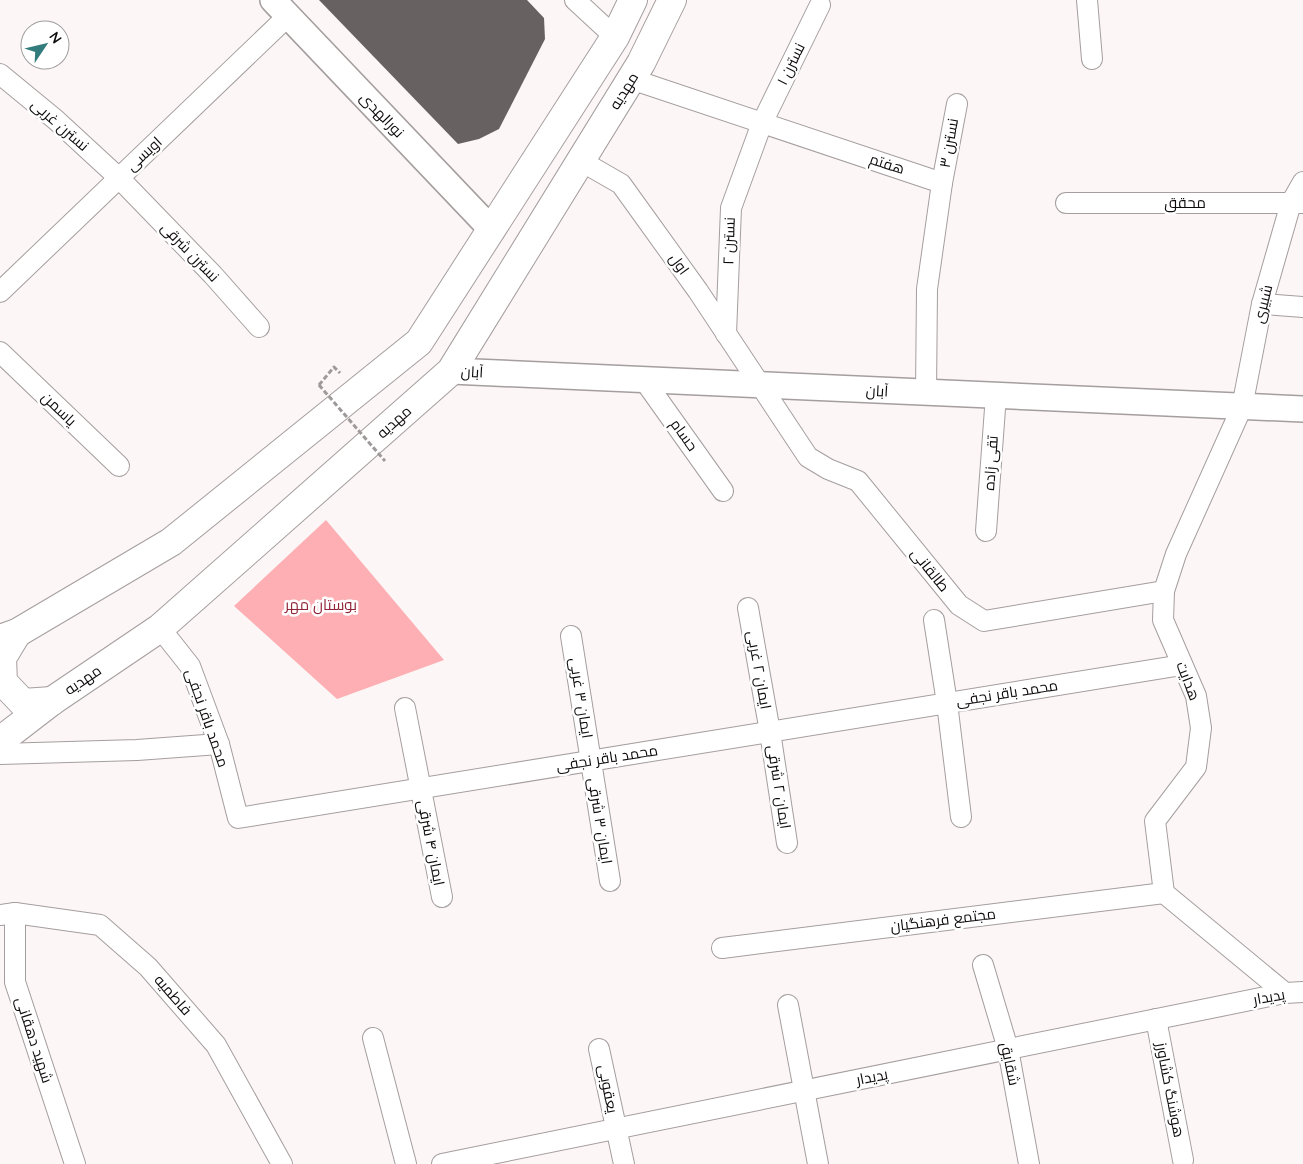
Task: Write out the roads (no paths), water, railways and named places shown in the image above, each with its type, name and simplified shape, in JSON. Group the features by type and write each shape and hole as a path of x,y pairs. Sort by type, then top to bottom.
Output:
{"main road":[{"path":"52,701 23,703 3,682 2,658 8,636 171,542 419,342 616,37 633,0"},
{"name":"مهدیه","path":"0,742 52,701 160,628 451,371 641,63 672,0"}],"street":[{"path":"575,0 616,37"},
{"path":"1087,0 1092,59"},
{"name":"نسترن ۱","path":"762,123 820,5"},
{"name":"اویسی","path":"0,292 119,178 281,8"},
{"name":"نورالهدی","path":"281,8 492,230"},
{"name":"نسترن غربی","path":"0,74 56,120 119,178"},
{"name":"هفتم","path":"631,79 942,183"},
{"name":"نسترن ۳","path":"942,183 957,104"},
{"name":"نسترن ۲","path":"726,334 731,208 762,123"},
{"name":"اول","path":"581,160 621,184 698,291 760,385"},
{"name":"نسترن شرقی","path":"119,178 213,275 259,327"},
{"name":"شبیری","path":"1242,407 1262,304 1303,182"},
{"path":"926,393 927,289 942,183"},
{"name":"محقق","path":"1066,203 1297,203"},
{"path":"1262,304 1303,307"},
{"name":"یاسمن","path":"0,352 119,466"},
{"name":"آبان","path":"451,371 1303,409"},
{"name":"حسام","path":"644,380 723,491"},
{"name":"طالقانی","path":"760,385 808,457 828,469 858,481 959,605 984,621 1164,591"},
{"name":"تقی زاده","path":"986,531 996,395"},
{"name":"هدایت","path":"1164,893 1155,821 1196,767 1201,728 1196,696 1163,620 1164,591 1176,554 1242,407"},
{"name":"ایمان ۲ غربی","path":"748,608 770,732"},
{"path":"934,620 962,816"},
{"name":"محمد باقر نجفی","path":"160,628 190,666 219,744 238,818 1182,665"},
{"name":"ایمان ۳ غربی","path":"571,636 591,761"},
{"name":"ایمان ۴ شرقی","path":"405,708 442,897"},
{"name":"ایمان ۲ شرقی","path":"770,732 787,842"},
{"path":"0,754 137,750 219,744"},
{"name":"ایمان ۳ شرقی","path":"591,761 610,881"},
{"path":"1164,893 1294,993"},
{"name":"مجتمع فرهنگیان","path":"722,948 1164,893"},
{"name":"شهید دهقانی","path":"7,914 15,982 75,1164"},
{"name":"فاطمیه","path":"7,914 100,925 148,967 216,1045 282,1164"},
{"name":"شقایق","path":"983,965 1008,1050 1029,1164"},
{"name":"پدیدار","path":"442,1164 1156,1019 1294,993"},
{"path":"788,1004 818,1164"},
{"name":"هوشنگ کشاورز","path":"1156,1019 1183,1160"},
{"path":"373,1038 406,1164"},
{"name":"یعقوبی","path":"600,1049 624,1164"}],"park label":[{"name":"بوستان مهر","path":"321,605"}]}
